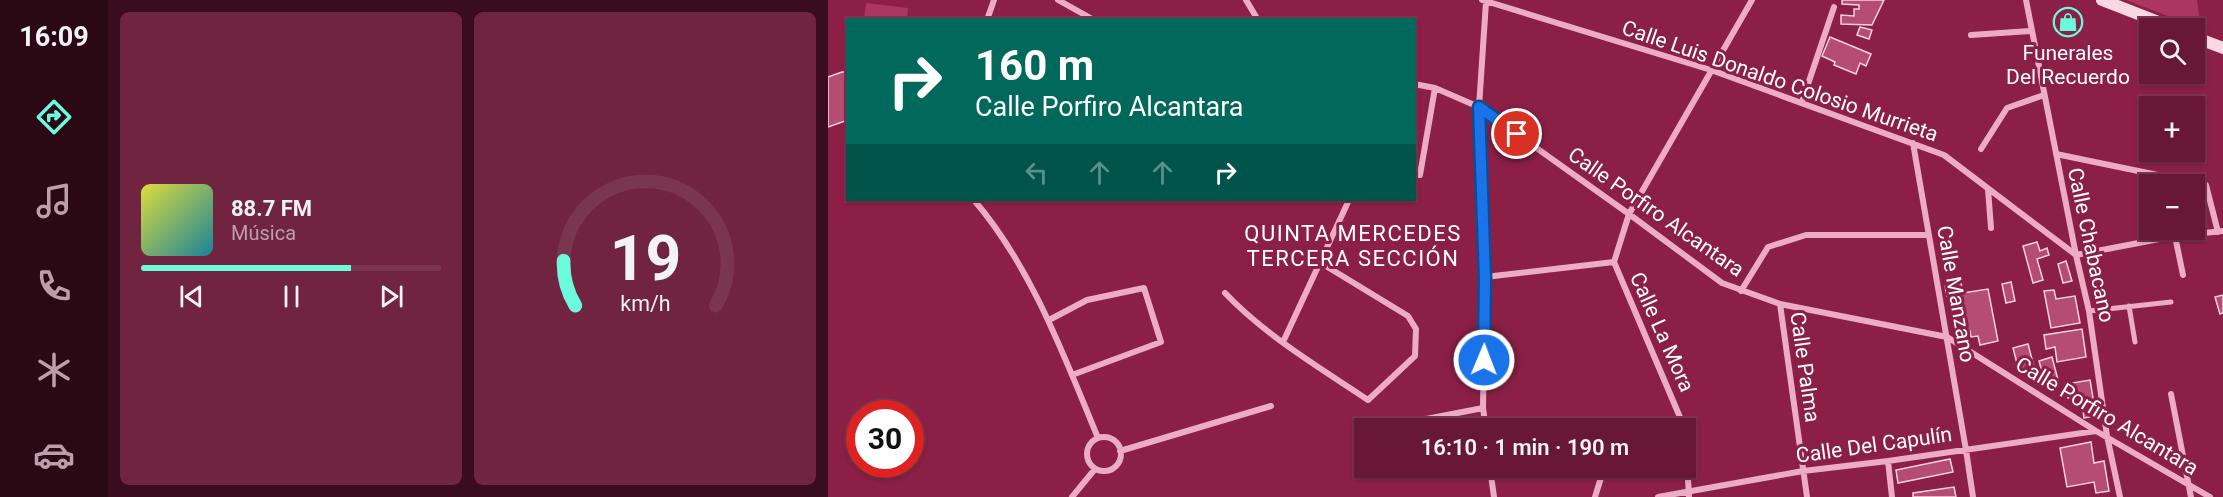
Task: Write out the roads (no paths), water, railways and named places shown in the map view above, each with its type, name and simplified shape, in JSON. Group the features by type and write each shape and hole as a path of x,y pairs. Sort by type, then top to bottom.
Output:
{"main road":[{"path":"2102,0 2148,18"},
{"path":"2205,41 2223,48"}],"street":[{"path":"988,18 994,0"},
{"path":"1058,0 1090,18"},
{"path":"1246,0 1257,18"},
{"name":"Calle La Mora","path":"1680,418 1614,262 1629,214 1752,0"},
{"name":"Calle Chabacano","path":"2026,0 2030,31 2089,311 2107,436 2120,497"},
{"path":"1484,1 1479,107 1485,278 1484,418"},
{"name":"Calle Luis Donaldo Colosio Murrieta","path":"1484,1 1711,70 1944,155 2076,255"},
{"path":"1802,102 1834,7"},
{"path":"1971,35 2030,31"},
{"name":"Calle Porfiro Alcantara","path":"1416,84 1435,88 1479,107 1722,283 1780,304 1947,337 2096,431 2210,497"},
{"path":"1416,174 1420,175 1435,88"},
{"path":"1981,149 2007,108 2044,95"},
{"name":"Calle Manzano","path":"1913,143 1973,497"},
{"path":"2055,154 2206,185 2221,232 2205,233"},
{"path":"1988,189 1991,228"},
{"path":"975,201 996,226 1049,320 1098,438"},
{"path":"1283,342 1349,201"},
{"path":"1741,291 1768,247 1806,235 1928,235"},
{"path":"2076,255 2154,240"},
{"path":"2176,240 2183,275"},
{"path":"1485,278 1614,262"},
{"path":"1225,293 1240,310 1368,400 1415,356 1416,329 1408,316 1321,263"},
{"path":"1049,320 1087,300 1144,288 1161,342 1072,375"},
{"path":"2089,311 2171,302"},
{"name":"Calle Palma","path":"1780,304 1807,497"},
{"path":"2128,306 2135,342"},
{"path":"2170,394 2190,497"},
{"path":"1120,451 1271,406"},
{"path":"1431,418 1483,408"},
{"name":"Calle Del Capulín","path":"1658,497 1689,495 1803,471 2096,431"},
{"path":"1098,438 1112,439 1120,451 1119,462 1111,470 1095,469 1086,456 1089,445 1098,438"},
{"path":"1888,461 1892,497"},
{"path":"1071,497 1095,469"},
{"path":"1491,478 1494,497"},
{"path":"1594,497 1601,478"},
{"path":"1688,478 1689,495"}],"place":[{"name":"Funerales Del Recuerdo","path":"2068,22"}],"district":[{"name":"QUINTA MERCEDES TERCERA SECCIÓN","path":"1353,246"}]}
